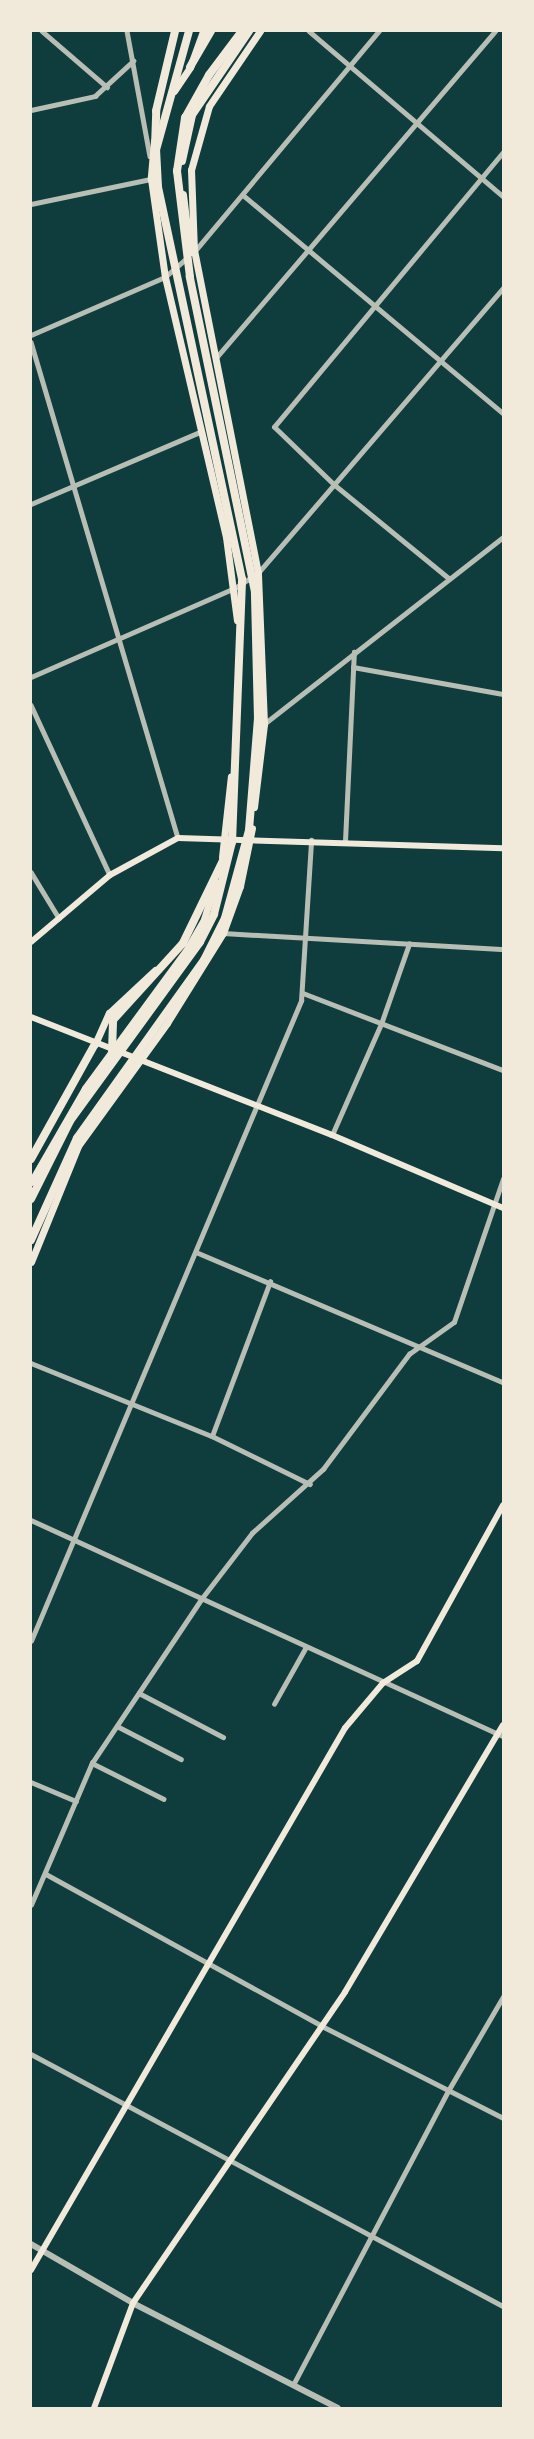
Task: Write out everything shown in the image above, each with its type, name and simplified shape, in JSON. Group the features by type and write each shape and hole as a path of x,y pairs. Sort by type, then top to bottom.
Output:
{"highway":[{"path":"31,1199 70,1122 200,942 216,905 230,839 242,579 167,244 153,153 156,111 175,31"},
{"path":"153,153 190,31"},
{"path":"190,67 211,31"},
{"path":"31,1240 77,1138 208,952 230,902 249,830 258,719 255,592 190,277 178,192 180,135 196,96 242,31"},
{"path":"190,277 181,169 186,133 211,83 249,31"},
{"path":"112,1051 111,1027 118,1011 183,943 230,839"},
{"path":"31,1159 52,1117 96,1044"}],"main road":[{"path":"31,1182 59,1128 112,1051 167,981 204,919 230,839 236,659 235,588 166,277 151,179 153,153 163,112 190,67 202,31"},
{"path":"31,1262 78,1146 139,1062 223,933 251,839 264,724 258,573 214,360 194,252 191,170 199,130 209,106 260,31"},
{"path":"31,942 110,875 178,838 345,841 503,848"},
{"path":"96,1044 109,1012 204,919"},
{"path":"31,1017 139,1062 332,1135 503,1208"},
{"path":"31,2270 212,1962 345,1728 383,1683 417,1661 503,1505"},
{"path":"94,2408 133,2303 322,2026 500,1734 503,1725"}],"street":[{"path":"42,31 107,87"},
{"path":"127,31 153,153"},
{"path":"309,31 503,196"},
{"path":"31,335 166,277 194,252 379,31"},
{"path":"214,360 310,249 416,121 495,31"},
{"path":"31,110 95,96 107,87 133,61"},
{"path":"449,578 334,485 274,427 503,152"},
{"path":"31,204 151,179"},
{"path":"243,195 376,304 503,413"},
{"path":"31,677 235,588 258,573 503,288"},
{"path":"31,342 121,638 178,838"},
{"path":"31,504 200,432"},
{"path":"264,724 503,537"},
{"path":"345,841 354,652"},
{"path":"354,667 503,694"},
{"path":"31,705 110,875"},
{"path":"31,1641 196,1252 303,993 311,840"},
{"path":"31,872 59,918"},
{"path":"223,933 501,949"},
{"path":"332,1135 382,1024 409,944"},
{"path":"303,993 503,1070"},
{"path":"31,1905 92,1764 202,1598 252,1534 310,1484 392,1375 420,1345 454,1322 503,1179"},
{"path":"196,1252 420,1345 503,1382"},
{"path":"212,1436 270,1282"},
{"path":"31,1363 212,1436 310,1484"},
{"path":"31,1520 383,1683 500,1734"},
{"path":"274,1704 306,1647"},
{"path":"139,1693 223,1737"},
{"path":"117,1726 181,1759"},
{"path":"92,1764 164,1799"},
{"path":"31,1782 76,1801"},
{"path":"46,1874 212,1962 322,2026 503,2118"},
{"path":"293,2385 448,2090 503,1997"},
{"path":"31,2054 230,2163 503,2306"},
{"path":"31,2244 133,2303 338,2408"}]}
